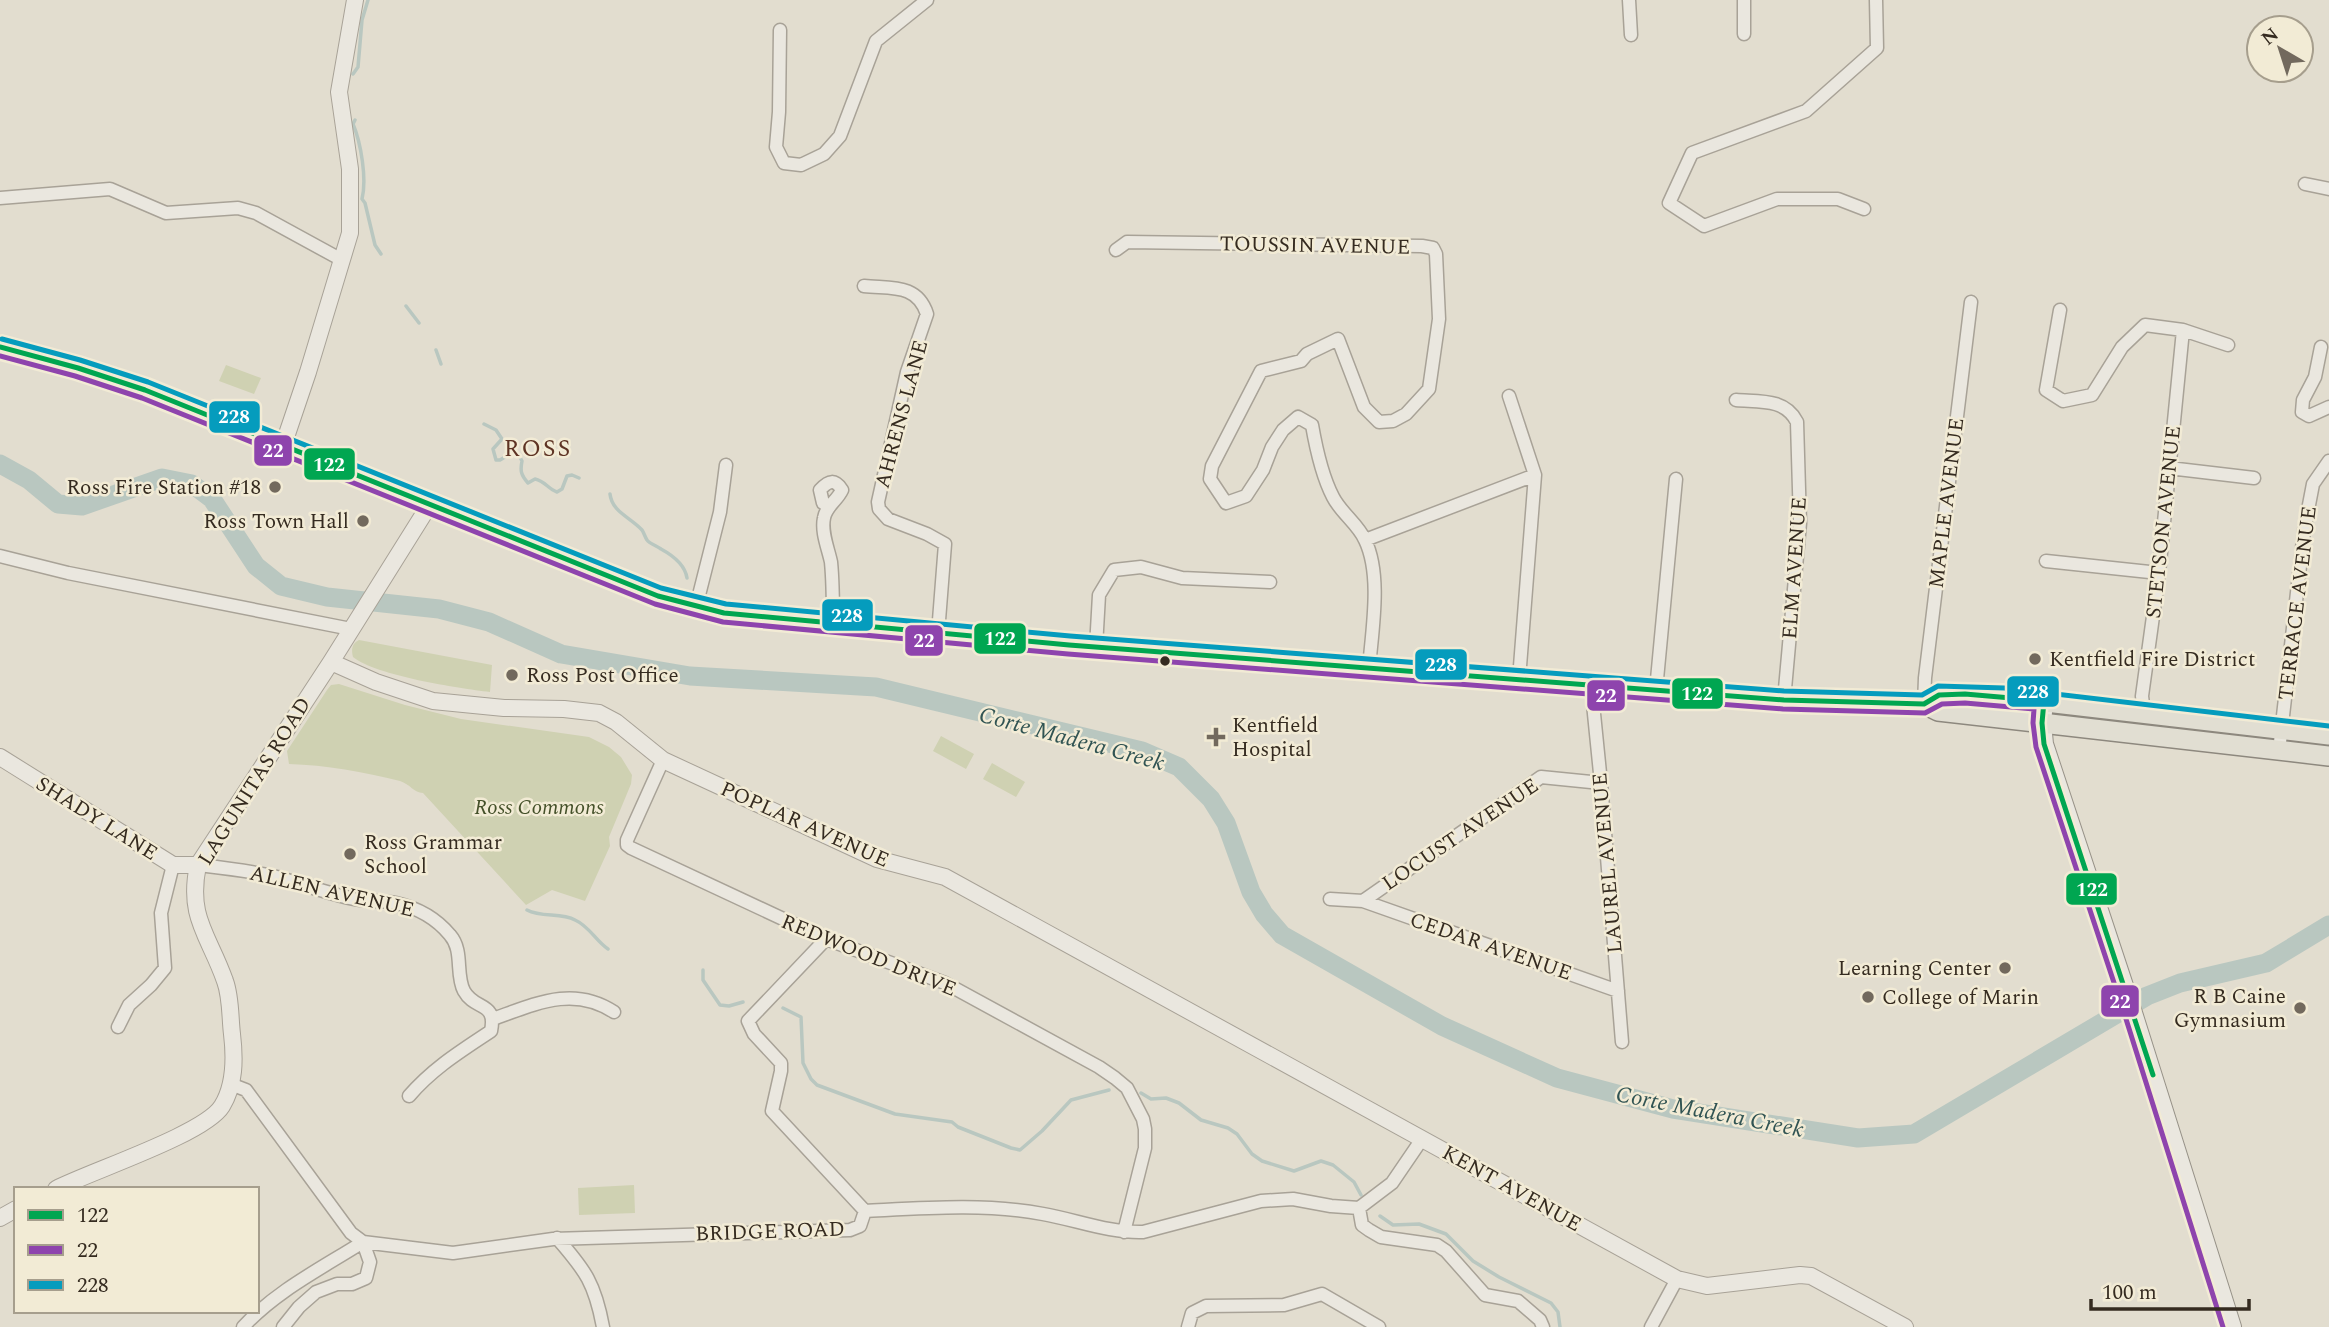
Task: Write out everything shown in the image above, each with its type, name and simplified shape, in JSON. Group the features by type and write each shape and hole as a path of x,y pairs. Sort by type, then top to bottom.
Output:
{"main road":[{"path":"0,347 113,379 648,592 724,613 1096,647 1784,700 1924,704 1938,711 2329,756"},
{"path":"1924,704 1938,695 1965,694 2329,735"},
{"path":"2044,701 2044,744 2133,1012 2232,1327"}],"street":[{"path":"283,446 350,233 349,169 339,92 355,0"},
{"path":"780,30 776,147 784,163 801,165 824,154 839,136 876,41 927,0"},
{"path":"1629,0 1631,35"},
{"path":"1744,0 1744,34"},
{"path":"1864,209 1838,199 1777,199 1704,226 1669,203 1692,153 1806,111 1877,48 1876,0"},
{"path":"2305,184 2329,189"},
{"path":"0,198 110,189 166,213 237,208 256,213 342,260"},
{"name":"TOUSSIN AVENUE","path":"1116,250 1127,242 1433,248 1436,254 1439,319 1436,349 1429,389 1406,414 1393,421 1379,422 1364,407 1338,339 1307,354 1301,361 1261,371 1212,466 1210,479 1226,503 1245,496 1263,470 1272,447 1283,430 1298,417 1311,425 1333,497 1365,540 1373,567 1375,584 1369,668"},
{"name":"AHRENS LANE","path":"864,286 907,290 920,300 927,314 907,372 878,502 882,515 888,519 945,544 938,633"},
{"name":"MAPLE AVENUE","path":"1924,704 1924,678 1971,302"},
{"path":"2060,310 2046,390 2063,401 2092,395 2122,347 2145,325 2183,330 2228,345"},
{"name":"STETSON AVENUE","path":"2144,713 2142,695 2159,573 2183,330"},
{"path":"2321,347 2315,377 2303,400 2302,412 2309,416 2329,407"},
{"path":"1509,396 1535,475 1519,678"},
{"name":"ELM AVENUE","path":"1736,400 1784,406 1797,422 1800,523 1784,700"},
{"name":"TERRACE AVENUE","path":"2279,751 2304,531 2313,484 2329,461"},
{"path":"696,607 720,512 726,466"},
{"path":"2169,468 2254,478"},
{"path":"1365,540 1535,475"},
{"path":"1656,690 1676,479"},
{"name":"LAGUNITAS ROAD","path":"233,1085 233,1041 226,984 195,907 194,885 198,865 331,662 430,503"},
{"path":"829,506 823,527 831,561 833,623"},
{"path":"0,556 68,573 351,629"},
{"path":"2046,561 2159,573"},
{"path":"1096,647 1099,595 1114,570 1141,567 1182,578 1270,582"},
{"name":"POPLAR AVENUE","path":"331,662 376,682 433,701 599,713 616,722 663,760 877,859 945,877 1134,982"},
{"name":"LAUREL AVENUE","path":"1591,684 1622,1042"},
{"name":"SHADY LANE","path":"0,757 173,865 198,865"},
{"name":"REDWOOD DRIVE","path":"663,760 627,845 827,939 945,983 1099,1067 1127,1088 1146,1129 1145,1147 1124,1232"},
{"name":"LOCUST AVENUE","path":"1363,901 1541,777 1601,783"},
{"path":"118,1027 129,1005 165,968 162,913 173,865"},
{"name":"ALLEN AVENUE","path":"198,865 275,877 353,900 395,903 430,916 456,943 459,973 467,996 491,1012 493,1019"},
{"name":"CEDAR AVENUE","path":"1330,899 1363,901 1618,991"},
{"path":"827,939 748,1021 754,1034 780,1063 781,1071 772,1111 865,1211"},
{"name":"KENT AVENUE","path":"1134,982 1677,1279 1707,1286 1811,1276 1905,1327"},
{"path":"409,1096 426,1076 441,1064 491,1031 493,1019 565,997 599,1002 614,1012"},
{"path":"60,1187 193,1130 220,1110 233,1085 246,1090 351,1233 363,1242 370,1262 366,1278 316,1292 283,1327"},
{"path":"1422,1139 1392,1183 1359,1208 1362,1225 1381,1237 1437,1245 1446,1251 1485,1295 1518,1301 1540,1320 1543,1327"},
{"name":"BRIDGE ROAD","path":"363,1242 453,1253 557,1238 850,1230 860,1226 865,1211 977,1207 1041,1213 1124,1232 1143,1232 1261,1201 1293,1199 1359,1208"},
{"path":"557,1238 581,1265 597,1295 603,1327"},
{"path":"259,1310 363,1242"},
{"path":"1651,1327 1677,1279"},
{"path":"1188,1327 1192,1313 1206,1306 1284,1305 1322,1294 1380,1327"},
{"path":"243,1327 255,1313"}],"green space":[{"path":"226,365 261,378 254,394 219,381"},
{"path":"359,640 492,665 490,692 418,680 364,664 352,654 353,645"},
{"name":"Ross Commons","path":"339,684 461,719 589,737 609,747 621,757 632,775 631,784 609,837 610,846 585,901 552,890 526,905 423,793 403,782 345,770 289,764 287,751 327,690 331,685"},
{"path":"941,736 974,754 966,769 933,751"},
{"path":"992,763 1025,782 1016,797 983,779"},
{"path":"634,1185 635,1213 579,1215 578,1188"}],"waterway":[{"path":"353,74 358,67 362,20 368,0"},
{"path":"355,120 353,124 361,151 363,171 362,199 375,245 381,254"},
{"path":"406,306 419,323"},
{"path":"436,350 441,364"},
{"path":"484,424 496,430 502,439 493,449 496,460 517,452 522,461 522,473 528,483 535,479 557,492 562,489 567,476 579,478"},
{"name":"Corte Madera Creek","path":"0,464 29,480 58,504 82,506 162,478 192,484 212,499 256,566 281,586 327,597 439,609 489,622 561,654 690,676 876,687 1142,751 1179,767 1211,799 1226,823 1251,892 1264,914 1282,935 1442,1026 1557,1078 1673,1109 1858,1138 1914,1134 2147,996 2180,983 2266,963 2329,925"},
{"path":"610,494 618,510 642,530 648,541 677,561 687,578"},
{"path":"527,910 575,920 608,949"},
{"path":"703,970 703,980 720,1005 729,1006 743,1002"},
{"path":"783,1008 801,1017 803,1063 817,1085 895,1114 952,1122 958,1127 1011,1148 1020,1150 1071,1100 1109,1090"},
{"path":"1141,1093 1151,1099 1166,1098 1179,1103 1201,1120 1228,1128 1262,1161 1294,1171 1321,1161 1333,1165 1354,1182 1361,1195"},
{"path":"1380,1216 1393,1225 1419,1224 1446,1234 1473,1261 1551,1303 1558,1312 1560,1327"}],"transit line":[{"name":"228","path":"2,339 148,382 661,588 726,604 1070,636 1784,691 1922,695 1938,686 2004,688 2329,726"},
{"name":"122","path":"0,347 145,390 658,596 724,613 1069,645 1784,700 1924,704 1939,695 1965,694 2044,701"},
{"name":"22","path":"0,356 142,398 655,604 723,622 1068,654 1783,709 1925,713 1942,704 1965,703 2034,709 2036,747 2126,1019 2223,1327"},
{"name":"122","path":"2044,701 2044,744 2153,1075"}],"place":[{"name":"Ross Fire Station #18","path":"275,487"},
{"name":"Ross Town Hall","path":"363,521"},
{"name":"Kentfield Fire District","path":"2035,659"},
{"name":"Ross Post Office","path":"512,675"},
{"name":"Kentfield Hospital","path":"1216,737"},
{"name":"Ross Grammar School","path":"350,854"},
{"name":"Learning Center","path":"2005,968"},
{"name":"College of Marin","path":"1868,997"},
{"name":"R B Caine Gymnasium","path":"2300,1008"}],"district":[{"name":"ROSS","path":"538,448"}]}
